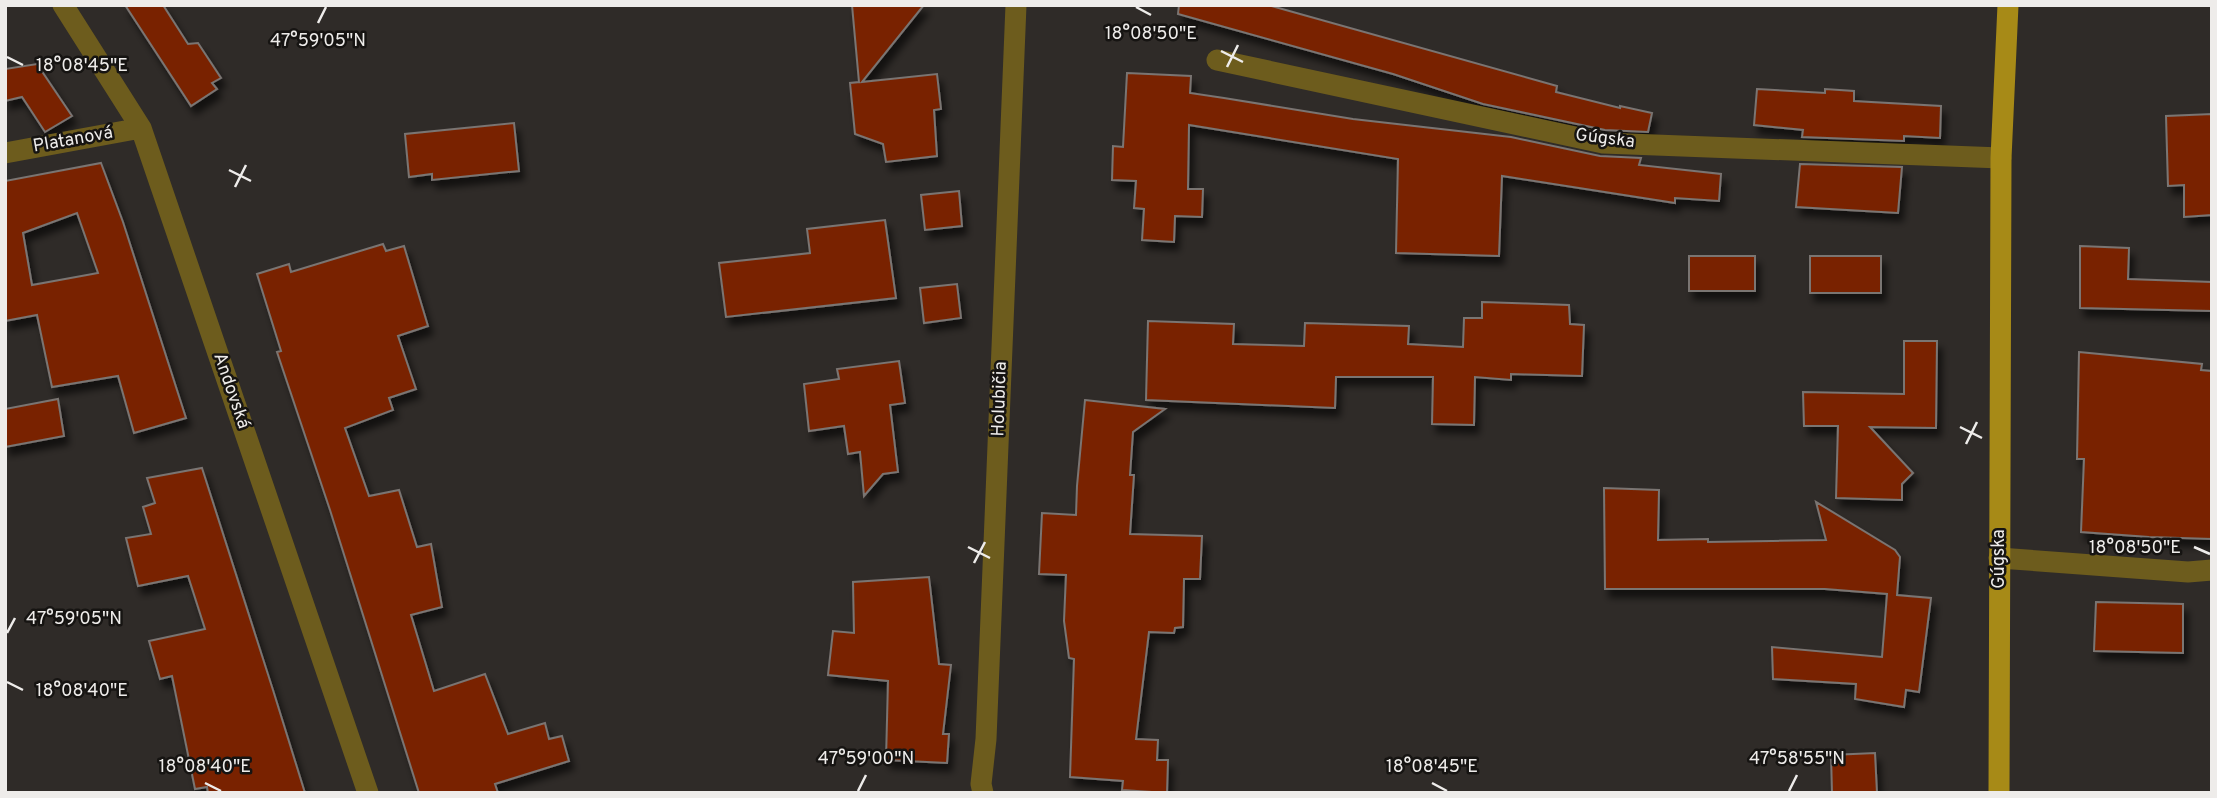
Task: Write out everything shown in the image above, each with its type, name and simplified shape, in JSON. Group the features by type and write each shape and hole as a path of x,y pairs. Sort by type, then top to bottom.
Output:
{"main road":[{"name":"Gúgska","path":"1999,793 2001,158 2008,5"}],"street":[{"name":"Andovská","path":"63,5 142,128 368,793"},
{"name":"Holubičia","path":"983,793 981,784 986,725 1016,5"},
{"name":"Gúgska","path":"1217,60 1603,142 2001,158"},
{"name":"Platanová","path":"5,153 142,128"},
{"path":"1999,558 2188,572 2212,570"}],"building":[{"path":"125,5 163,5 188,44 198,43 221,78 212,83 217,89 191,106"},
{"path":"852,5 924,5 862,82 937,74 941,109 934,110 937,156 886,162 883,144 855,134 850,83 859,82"},
{"path":"1179,5 1268,5 1557,86 1556,92 1652,113 1648,132 1605,130 1483,104 1393,74 1178,14"},
{"path":"37,64 72,116 45,132 22,97 5,101 5,69"},
{"path":"1127,73 1191,76 1190,93 1353,119 1511,137 1600,156 1641,158 1639,165 1721,174 1719,201 1675,198 1675,203 1502,176 1499,256 1396,253 1398,159 1189,125 1188,189 1203,189 1202,217 1175,216 1174,242 1142,240 1144,209 1134,208 1136,181 1112,180 1113,146 1123,147"},
{"path":"1757,89 1825,93 1825,89 1854,91 1854,101 1941,106 1940,138 1904,136 1904,141 1802,137 1803,130 1754,125"},
{"path":"2212,114 2212,215 2184,217 2184,185 2168,186 2166,116"},
{"path":"514,123 519,171 432,180 432,174 409,177 405,134"},
{"path":"101,163 123,222 186,418 134,433 118,376 52,387 37,315 5,321 5,181","holes":["77,213 98,273 32,285 23,233"]},
{"path":"1800,164 1902,167 1898,213 1796,207"},
{"path":"959,191 962,226 925,230 921,195"},
{"path":"885,220 896,298 726,317 719,263 810,253 807,229"},
{"path":"383,244 386,251 404,246 428,326 398,336 416,389 389,398 393,410 345,428 369,496 399,490 417,547 431,544 442,607 411,615 434,691 485,674 508,734 545,723 549,739 562,736 569,761 495,784 498,793 419,793 277,352 281,351 257,274 289,264 291,272"},
{"path":"2080,246 2129,248 2128,279 2212,282 2212,311 2080,308"},
{"path":"1689,256 1755,256 1755,291 1689,291"},
{"path":"1810,256 1881,256 1881,293 1810,293"},
{"path":"957,284 961,318 924,323 920,288"},
{"path":"1482,302 1569,305 1570,324 1584,325 1582,376 1511,374 1511,380 1475,377 1474,425 1432,424 1433,377 1336,377 1335,408 1146,400 1148,321 1234,324 1233,344 1304,346 1305,323 1409,326 1408,344 1463,347 1464,318 1482,318"},
{"path":"1904,341 1937,341 1936,428 1870,427 1913,473 1902,484 1902,500 1836,498 1838,426 1804,426 1803,392 1904,394"},
{"path":"2079,352 2202,364 2201,370 2212,371 2212,539 2081,532 2084,459 2077,459"},
{"path":"899,361 905,403 890,405 898,472 883,474 864,496 860,452 848,454 844,426 809,431 804,384 839,379 837,369"},
{"path":"58,399 64,436 5,447 5,409"},
{"path":"1085,400 1165,409 1133,432 1130,475 1134,475 1130,534 1202,536 1200,579 1184,579 1183,627 1175,628 1174,633 1149,632 1136,739 1158,740 1157,760 1168,760 1167,793 1122,790 1123,781 1070,777 1074,659 1069,658 1064,621 1066,575 1039,574 1042,513 1076,515"},
{"path":"202,468 305,793 208,793 207,787 195,789 172,676 160,679 149,641 205,629 188,576 138,586 126,538 151,534 143,507 155,503 147,478"},
{"path":"1604,488 1659,490 1658,540 1826,540 1816,502 1895,550 1900,557 1897,595 1931,598 1919,692 1906,690 1904,707 1855,699 1856,684 1773,679 1772,647 1882,657 1887,594 1825,589 1605,589"},
{"path":"929,577 939,664 951,665 943,734 949,734 947,763 886,760 888,681 828,675 833,631 854,633 853,582"},
{"path":"2096,602 2183,604 2183,653 2094,651"},
{"path":"1875,753 1877,793 1832,793 1831,755"}]}
